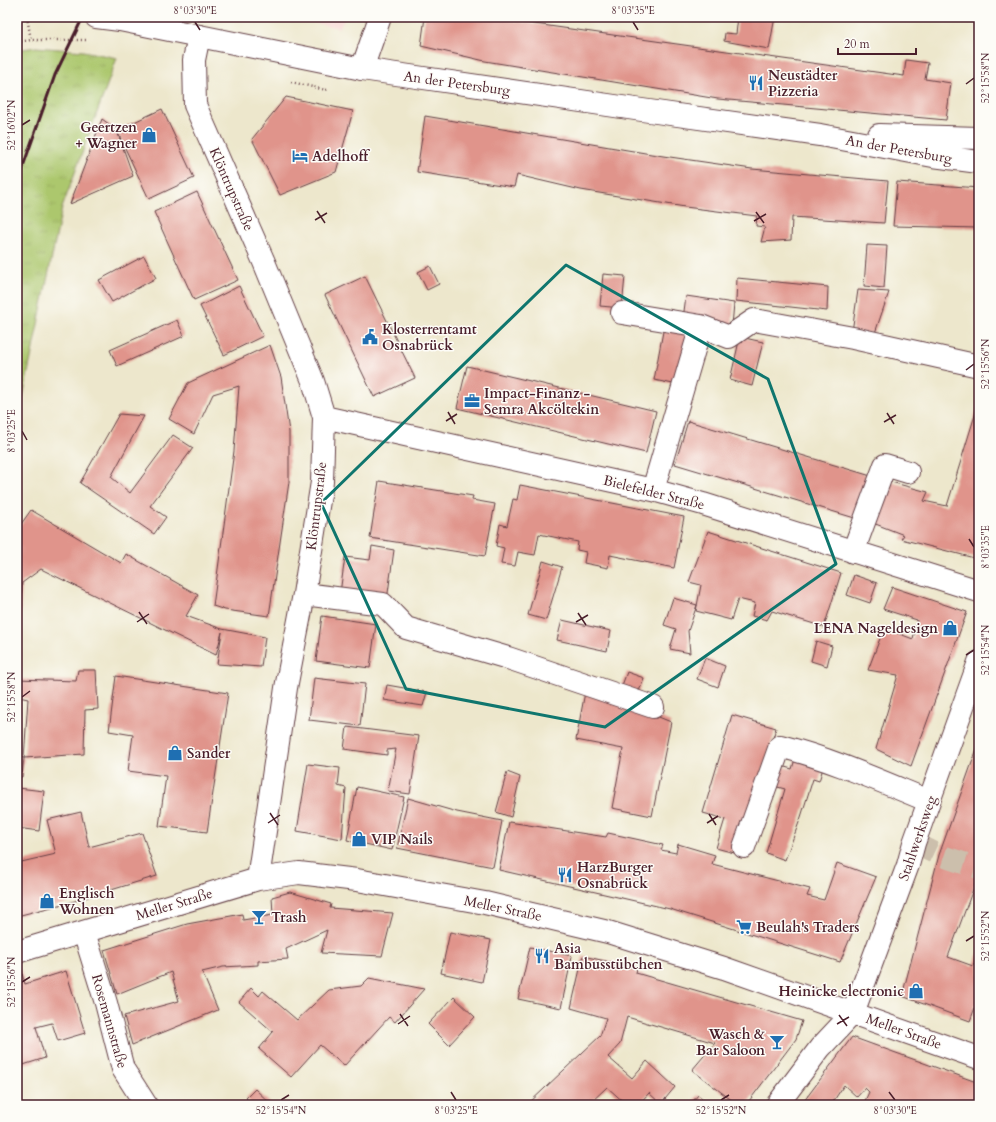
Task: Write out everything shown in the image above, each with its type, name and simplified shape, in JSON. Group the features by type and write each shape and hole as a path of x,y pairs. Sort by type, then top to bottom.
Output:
{"street":[{"name":"An der Petersburg","path":"96,17 120,20 362,69 649,112 820,135 933,156 979,162"},
{"path":"362,69 380,17"},
{"name":"Klöntrupstraße","path":"199,36 194,60 196,105 267,268 313,381 324,417 322,482 304,594 286,688 258,879"},
{"name":"An der Petersburg","path":"820,135 943,136 979,138"},
{"path":"622,313 701,326 729,336 754,320 853,338 979,366"},
{"path":"654,490 701,326"},
{"name":"Bielefelder Straße","path":"324,417 654,490 979,590"},
{"path":"852,552 885,465 908,472"},
{"path":"304,594 383,604 406,628 508,658 653,707"},
{"name":"Stahlwerksweg","path":"853,1013 908,865 929,801 979,662"},
{"path":"744,848 780,746 797,750 851,769 929,801"},
{"name":"Meller Straße","path":"17,952 258,879 299,873 357,880 485,903 608,932 724,968 979,1058"},
{"name":"Rosemannstraße","path":"84,932 106,1003 123,1070 146,1105"},
{"path":"777,1105 820,1048 853,1013"}],"path":[{"path":"27,17 31,40"}],"highlighted area":[{"path":"566,265 768,379 836,564 605,727 406,689 321,503"}],"shaded area":[{"path":"287,17 346,17 339,28"},
{"path":"17,261 22,262 17,285"}],"green space":[{"path":"36,47 83,51 117,58 62,208 17,426 17,285 22,263 17,261 17,50"}],"building":[{"path":"425,17 485,17 904,76 906,60 928,63 925,79 951,83 946,120 718,99 485,61 421,46"},
{"path":"738,17 775,17 769,49 724,41 725,33 736,34"},
{"name":"Adelhoff","path":"286,97 353,111 336,172 280,195 252,139"},
{"path":"162,109 194,178 149,199 117,131 133,176 70,204 102,119 117,130"},
{"path":"425,116 663,156 752,169 888,181 884,223 792,217 791,240 761,242 765,227 756,226 757,216 685,207 581,190 517,175 514,187 417,172"},
{"path":"897,182 979,188 979,228 893,226"},
{"path":"197,192 238,280 194,300 154,212"},
{"path":"867,245 887,246 884,288 864,286"},
{"path":"144,256 156,278 112,302 99,280"},
{"path":"430,266 439,284 427,290 418,272"},
{"path":"603,274 625,276 622,308 600,306"},
{"name":"Klosterrentamt Osnabrück","path":"365,276 415,378 374,397 325,295"},
{"path":"737,278 828,287 827,311 736,301"},
{"path":"239,286 263,336 224,355 200,306"},
{"path":"858,290 889,292 875,333 852,332"},
{"path":"686,296 734,303 732,326 683,319"},
{"path":"177,320 184,336 117,366 110,350"},
{"path":"664,326 689,331 678,385 654,380"},
{"path":"740,337 763,342 752,386 730,380"},
{"path":"270,345 281,377 289,432 289,482 269,616 225,610 213,606 234,451 239,386 213,394 194,434 169,419 188,383"},
{"path":"467,366 656,411 646,453 457,408"},
{"path":"979,402 978,559 901,539 904,535 873,523 887,481 928,492 924,501 947,506"},
{"path":"119,414 144,416 111,477 130,493 173,435 193,448 150,506 166,517 154,534 80,483"},
{"path":"688,421 871,476 858,519 675,464"},
{"path":"379,481 473,496 472,500 495,504 485,556 370,538"},
{"path":"520,485 684,517 674,568 610,555 608,568 584,563 586,552 577,550 578,542 539,534 535,555 518,552 515,566 501,564 504,548 496,546 500,524 507,526 513,499 517,500"},
{"path":"31,510 121,563 126,554 198,595 186,616 222,629 265,637 261,667 217,664 222,632 216,655 41,569 22,583 18,649 17,527 19,527"},
{"path":"708,531 841,573 824,627 772,611 767,620 752,616 755,603 738,599 731,620 696,611 701,585 689,582"},
{"path":"372,546 394,550 387,600 340,593 345,557 370,560"},
{"path":"543,561 562,567 546,620 528,615"},
{"path":"854,575 877,583 870,603 847,595"},
{"path":"892,587 967,612 911,766 876,749 898,675 868,670 884,628 913,639 917,620 883,609"},
{"path":"673,598 697,605 688,631 690,653 670,649 676,629 664,625"},
{"path":"322,616 376,624 370,668 316,661"},
{"path":"562,620 611,631 607,651 557,640"},
{"path":"816,641 832,646 827,666 811,661"},
{"path":"705,658 725,666 718,687 697,679"},
{"path":"78,670 96,670 98,709 85,710 84,754 24,758 28,699 19,697 17,679 76,681"},
{"path":"627,672 644,678 638,694 621,688"},
{"name":"Sander","path":"116,676 228,693 207,832 159,826 166,776 128,771 133,735 109,731"},
{"path":"314,678 365,684 360,726 309,720"},
{"path":"387,685 427,692 423,706 384,700"},
{"path":"585,692 634,707 671,722 652,816 612,808 623,749 576,740"},
{"path":"732,715 776,728 738,854 716,848 725,819 703,813"},
{"path":"347,727 419,736 410,794 388,791 396,749 387,750 387,755 344,749"},
{"path":"979,743 979,873 948,957 973,966 979,952 979,997 970,1021 902,996 939,855"},
{"path":"796,756 824,765 819,781 813,779 785,860 766,853 785,789 774,786 781,766 792,769"},
{"path":"17,757 24,758 22,777 17,776"},
{"path":"308,764 340,768 338,786 346,788 342,839 297,831"},
{"path":"507,772 520,777 511,817 496,812"},
{"path":"357,787 404,797 392,850 347,840"},
{"path":"18,788 44,791 39,831 17,828"},
{"path":"408,798 457,812 502,821 493,867 397,848"},
{"path":"81,812 89,847 142,833 157,876 75,901 17,916 17,863 56,854 47,820"},
{"path":"509,822 606,837 608,833 663,845 661,850 676,853 678,844 715,855 712,864 810,889 807,896 824,900 837,863 876,877 840,962 670,909 499,870"},
{"path":"290,892 331,904 330,908 393,913 382,956 321,953 327,930 286,949 288,959 258,961 258,965 223,967 202,972 218,1010 132,1045 124,1016 179,1001 171,972 117,994 104,950 187,924 242,914 243,920 273,915 272,897"},
{"path":"450,932 491,940 482,982 441,973"},
{"path":"530,947 572,956 561,1008 518,999"},
{"path":"583,956 637,968 636,973 802,1021 796,1039 746,1105 738,1105 692,1070 715,1043 627,1017 620,1044 608,1057 632,1078 647,1061 675,1087 661,1104 649,1093 638,1105 627,1105 607,1087 588,1105 527,1105 600,1036 606,1018 571,1008"},
{"path":"21,970 25,984 66,971 85,1033 58,1041 52,1023 36,1027 45,1058 17,1067 17,971"},
{"path":"369,978 424,989 395,1022 389,1017 344,1066 320,1045 291,1077 259,1049 273,1032 239,1002 251,988 259,996 263,991 297,1020 329,990 361,986"},
{"path":"454,997 475,1017 449,1045 428,1024"},
{"path":"852,1037 979,1083 979,1105 871,1105 864,1103 869,1092 865,1088 857,1097 844,1085 831,1105 801,1105"},
{"path":"255,1089 272,1105 247,1105 250,1102 246,1098"},
{"path":"698,1095 711,1105 690,1105"}],"tunnel":[{"path":"914,843 939,855 979,868"}],"railway":[{"path":"17,188 20,175 55,75 83,17"}],"place":[{"name":"Neustädter Pizzeria","path":"756,83"},
{"name":"Geertzen + Wagner","path":"149,135"},
{"name":"Adelhoff","path":"300,156"},
{"name":"Klosterrentamt Osnabrück","path":"370,337"},
{"name":"Impact-Finanz - Semra Akcöltekin","path":"472,401"},
{"name":"LENA Nageldesign","path":"950,628"},
{"name":"Sander","path":"175,753"},
{"name":"VIP Nails","path":"359,839"},
{"name":"HarzBurger Osnabrück","path":"565,875"},
{"name":"Englisch Wohnen","path":"47,901"},
{"name":"Trash","path":"259,917"},
{"name":"Beulah's Traders","path":"744,927"},
{"name":"Asia Bambusstübchen","path":"542,956"},
{"name":"Heinicke electronic","path":"916,991"},
{"name":"Wasch & Bar Saloon","path":"777,1042"}]}
